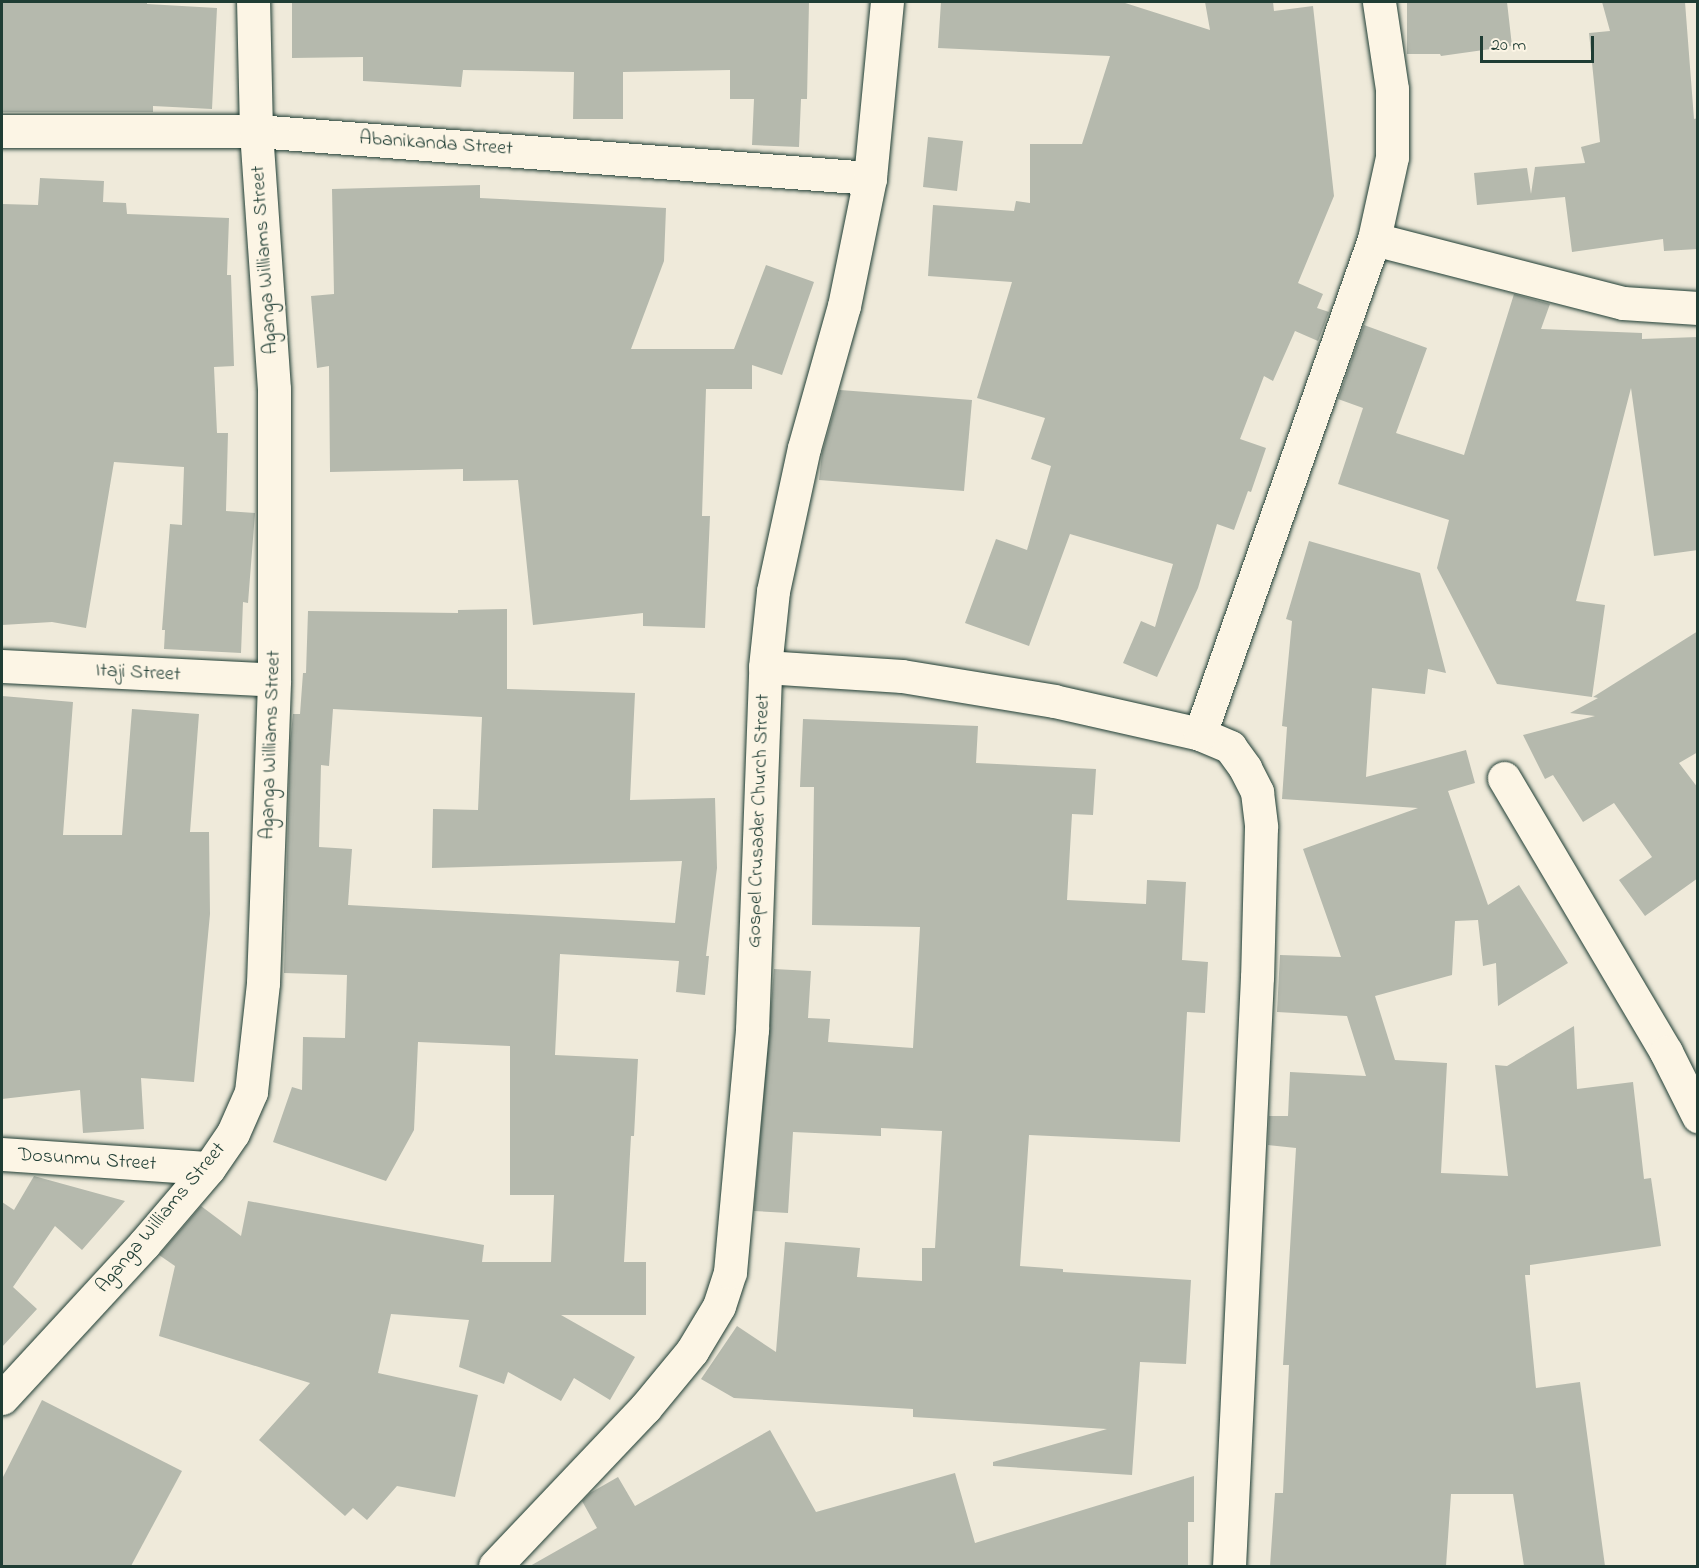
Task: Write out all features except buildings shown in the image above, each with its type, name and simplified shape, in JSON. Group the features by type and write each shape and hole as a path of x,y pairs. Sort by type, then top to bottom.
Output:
{"street":[{"name":"Aganga Williams Street","path":"2,1398 144,1244 209,1168 233,1133 251,1092 263,983 274,680 274,389 256,131 253,2"},
{"name":"Gospel Crusader Church Street","path":"495,1566 645,1408 692,1351 719,1306 730,1272 752,1030 765,667 773,591 804,448 844,306 870,178 887,2"},
{"path":"1200,734 1374,239 1392,157 1392,89 1379,2"},
{"name":"Abanikanda Street","path":"2,131 256,131 870,178"},
{"path":"1374,239 1623,303 1698,308"},
{"name":"Itaji Street","path":"2,666 274,680"},
{"path":"765,667 902,676 1054,701 1200,734 1230,747 1245,768 1257,792 1261,827 1257,976 1229,1566"},
{"path":"1504,778 1666,1052 1698,1116"},
{"name":"Dosunmu Street","path":"2,1154 209,1168"}]}
